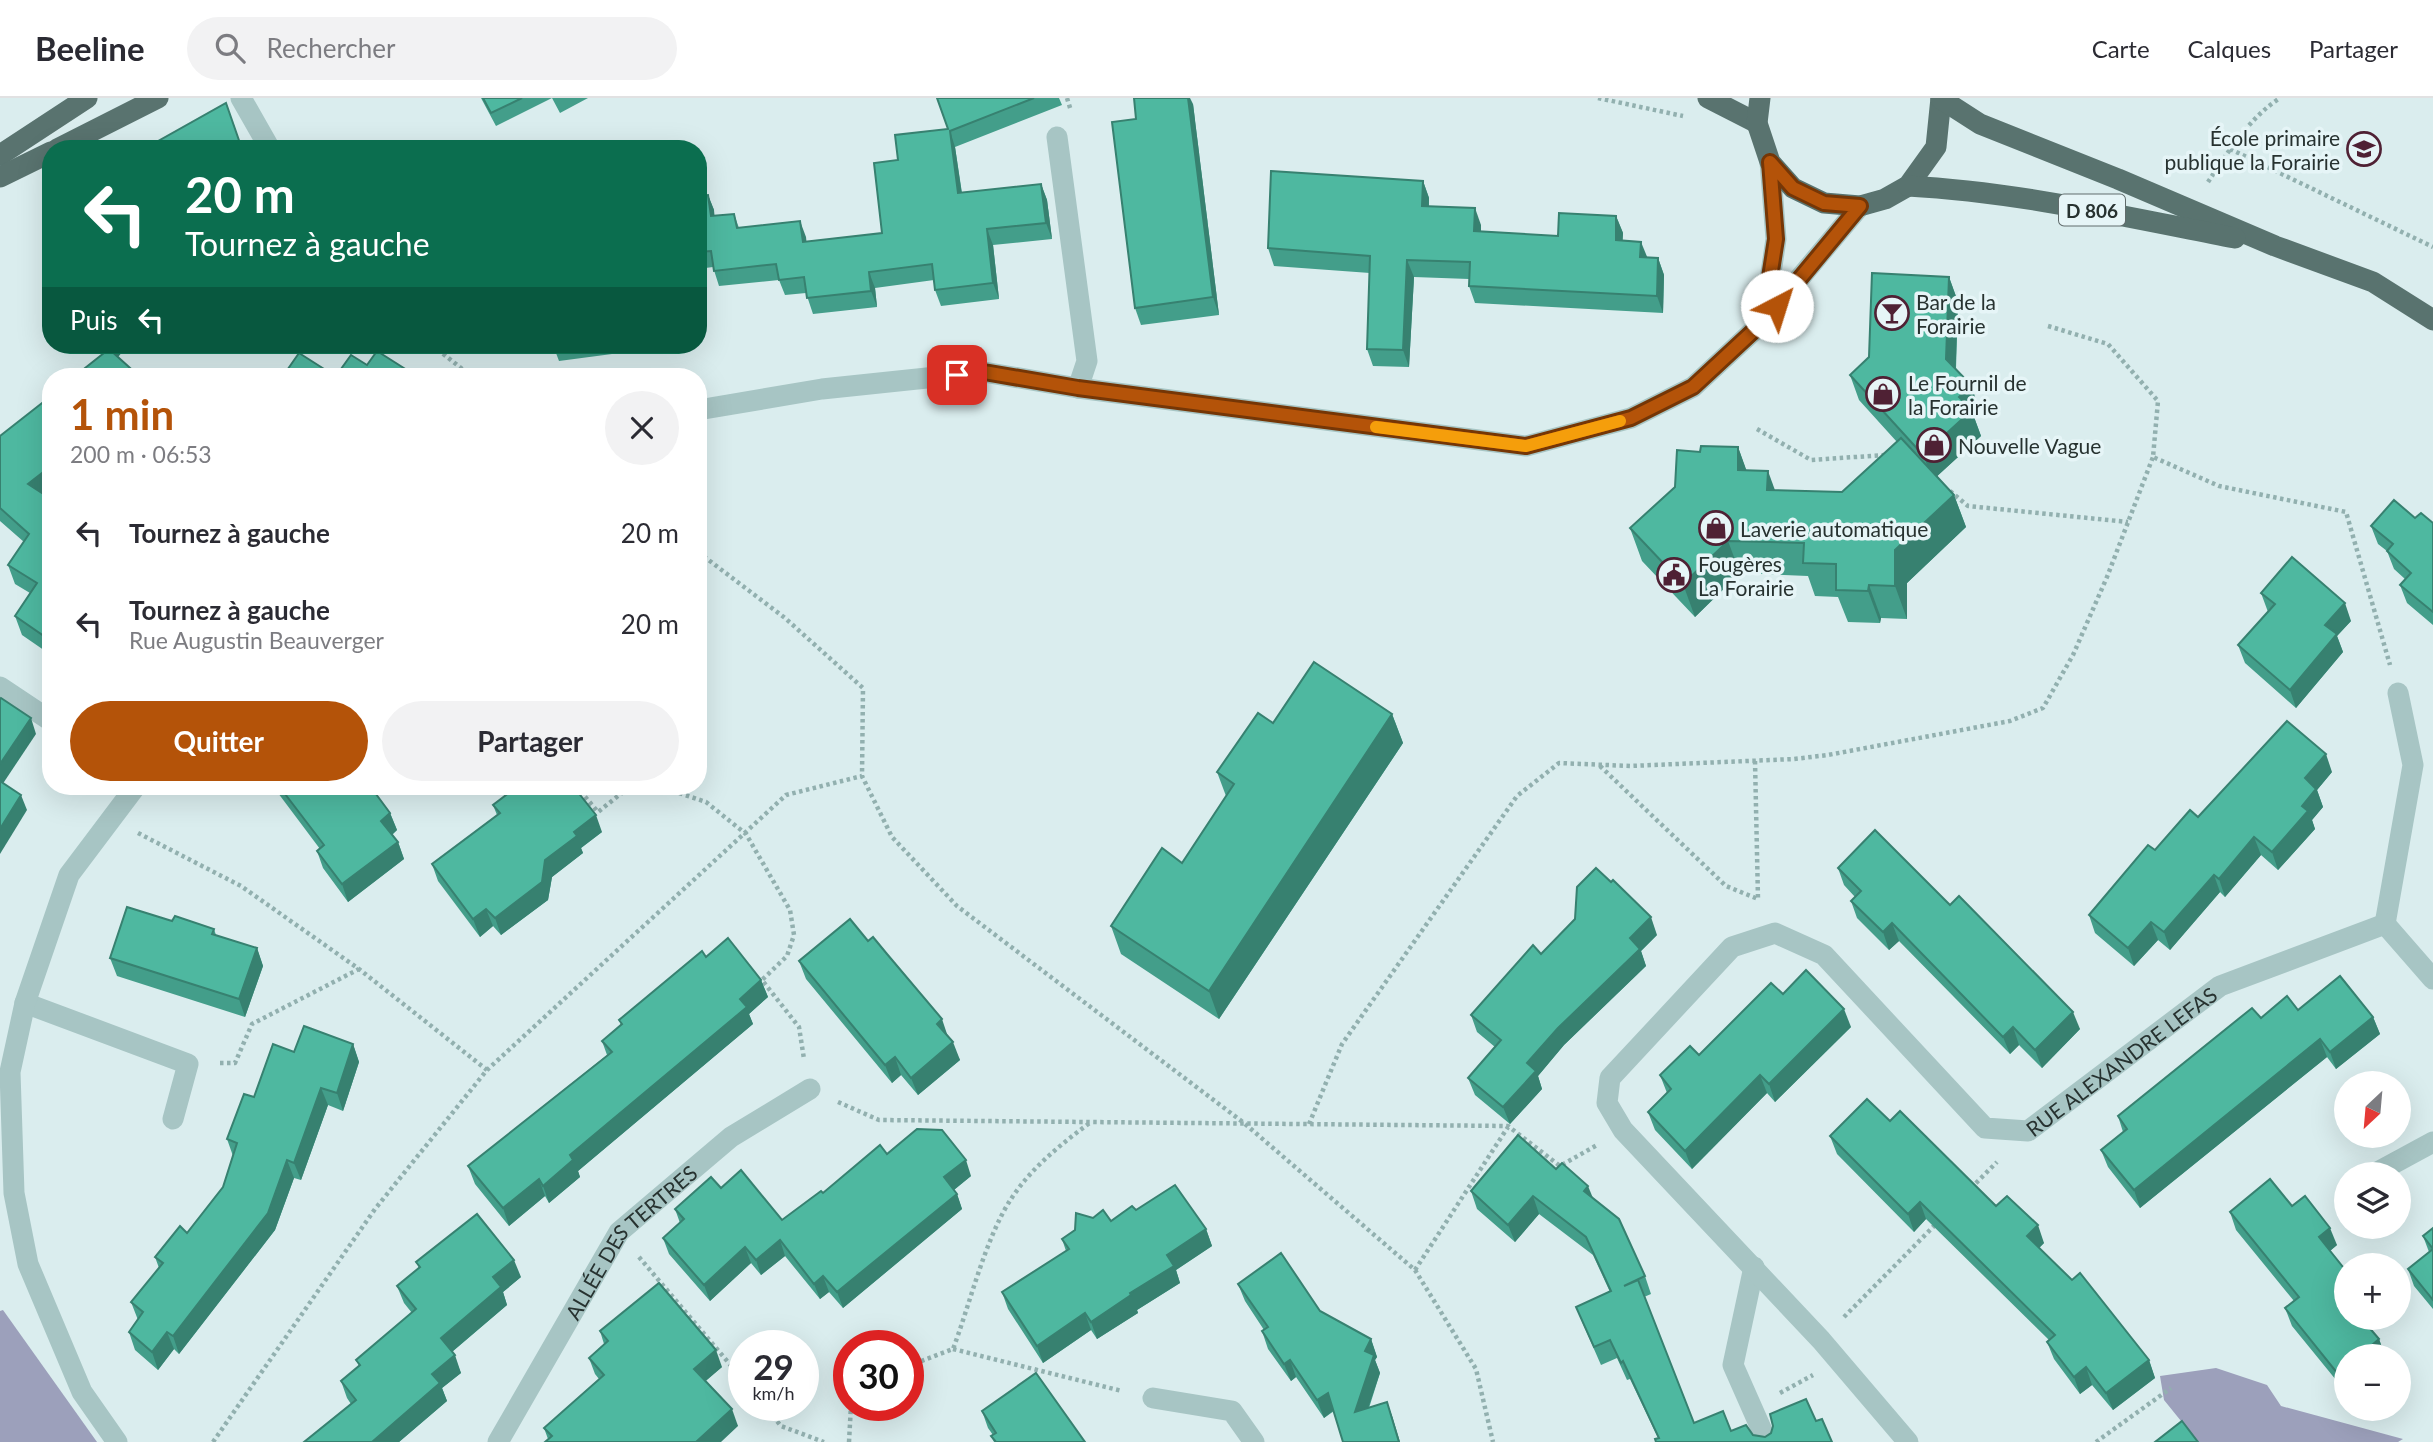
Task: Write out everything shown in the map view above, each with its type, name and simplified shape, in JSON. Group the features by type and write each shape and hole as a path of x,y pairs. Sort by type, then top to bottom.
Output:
{"main road":[{"path":"0,155 87,98"},
{"path":"75,140 158,98"},
{"path":"1708,98 1757,123"},
{"path":"1760,98 1757,123 1770,162 1793,188 1824,203 1860,206 1885,199 1908,186 1936,147 1941,99"},
{"name":"D 806","path":"1941,99 1980,124 2275,246 2373,282 2433,320"},
{"path":"0,177 42,156"},
{"name":"D 806","path":"1908,186 1962,189 2110,213 2275,246"}],"street":[{"path":"240,98 265,140"},
{"path":"1057,137 1087,361 1078,388"},
{"path":"1763,322 1776,239 1770,162"},
{"path":"707,408 822,388 984,372 1078,388 1526,446 1631,418 1693,387 1763,322 1860,206"},
{"path":"0,687 42,715"},
{"path":"2398,693 2413,765 2385,924 2433,979"},
{"path":"117,1442 82,1392 28,1264 5,1116 10,1072 25,1003 69,875 129,795"},
{"name":"RUE ALEXANDRE LEFAS","path":"1908,1442 1821,1340 1623,1130 1607,1103 1610,1078 1732,947 1775,933 1824,955 1985,1128 2028,1130 2220,986 2385,924"},
{"path":"25,1003 188,1064 173,1119"},
{"name":"ALLÉE DES TERTRES","path":"498,1442 619,1233 730,1138 810,1089"},
{"path":"2396,1162 2433,1142"},
{"path":"1754,1267 1733,1365 1767,1442"},
{"path":"1153,1398 1232,1411 1254,1442"}],"path":[{"path":"1598,98 1687,116"},
{"path":"2189,209 2230,149 2264,108 2280,98"},
{"path":"2230,149 2433,247"},
{"path":"1309,1124 1342,1044 1517,796 1559,763 1630,766 1828,755 2010,720 2043,708 2073,655 2153,457 2158,401 2108,344 2048,326"},
{"path":"443,354 461,368"},
{"path":"1757,429 1811,460 1894,455"},
{"path":"2153,457 2219,486 2346,512 2398,693"},
{"path":"1948,489 1968,506 2128,522"},
{"path":"707,559 785,618 863,688 862,776 892,837 957,906 1244,1123 1415,1270 1476,1369 1493,1442"},
{"path":"1755,761 1758,939"},
{"path":"1599,765 1726,886 1758,898"},
{"path":"212,1442 376,1209 487,1070 786,795 862,776"},
{"path":"584,795 598,812 619,795"},
{"path":"685,795 706,802 746,834 790,910 794,935 787,956 762,979 799,1027 810,1089 878,1120 1508,1126 1560,1166 1623,1130"},
{"path":"108,822 147,836 241,886 359,969 487,1070"},
{"path":"188,1064 234,1063 251,1024 359,969"},
{"path":"953,1349 988,1248 1011,1199 1053,1149 1092,1121"},
{"path":"1415,1270 1508,1126"},
{"path":"1964,1195 2028,1130"},
{"path":"1821,1340 1945,1215"},
{"path":"619,1233 728,1362"},
{"path":"924,1360 953,1349 1153,1398"},
{"path":"2096,1442 2171,1388"},
{"path":"777,1421 781,1426 824,1442"},
{"path":"849,1442 850,1421"}],"shaded area":[{"path":"3,1310 97,1442 0,1442 0,1311"},
{"path":"2216,1368 2267,1385 2281,1406 2403,1439 2398,1442 2198,1442 2164,1400 2160,1376"}],"building":[{"path":"483,98 522,98 491,113"},
{"path":"937,98 1034,98 950,131 958,193 1041,184 1046,223 987,229 993,283 935,290 932,264 869,272 871,291 807,298 804,277 779,280 776,264 714,271 711,251 707,251 707,195 711,216 734,214 737,228 800,221 803,242 882,233 874,163 898,160 895,135 948,129"},
{"path":"1134,98 1188,98 1213,297 1135,308 1112,122 1136,119"},
{"path":"226,103 239,140 160,140"},
{"path":"1271,171 1423,181 1422,206 1475,208 1474,231 1558,236 1559,213 1616,216 1616,240 1641,242 1640,257 1658,258 1657,296 1469,286 1470,262 1407,260 1403,350 1367,349 1370,256 1268,248"},
{"path":"1872,273 1949,277 1946,359 1971,385 1959,397 1972,410 1923,455 1850,375 1869,357"},
{"path":"103,354 115,354 130,368 85,368"},
{"path":"301,354 322,368 289,368"},
{"path":"375,354 382,354 404,368 342,368 351,355 367,365"},
{"path":"42,403 42,473 28,484 42,493 42,635 15,616 37,583 8,565 29,534 0,508 0,436"},
{"path":"1901,438 1954,495 1895,550 1895,586 1869,585 1868,591 1836,590 1836,564 1803,563 1804,543 1728,541 1683,584 1630,528 1675,487 1677,450 1700,452 1701,446 1738,447 1738,470 1768,471 1767,490 1842,492"},
{"path":"2394,500 2415,518 2421,513 2433,523 2433,612 2400,585 2411,573 2387,551 2393,544 2371,526"},
{"path":"2292,557 2345,603 2325,625 2337,634 2290,690 2238,645 2275,604 2261,593"},
{"path":"1314,662 1392,714 1209,991 1111,926 1162,848 1182,863 1234,784 1217,772 1258,713 1273,723"},
{"path":"0,699 31,718 0,764"},
{"path":"2287,721 2326,754 2305,778 2316,789 2302,806 2308,811 2272,852 2254,837 2219,879 2214,875 2164,932 2151,922 2128,948 2089,915 2148,845 2155,850 2190,810 2198,817"},
{"path":"0,781 21,795 0,829"},
{"path":"286,795 377,795 390,813 381,821 398,842 342,884 317,851 324,845"},
{"path":"506,795 580,795 596,815 574,832 577,836 545,860 542,882 495,918 486,909 473,919 432,864 500,813 493,805"},
{"path":"1875,830 1950,905 1959,896 2073,1012 2035,1050 2013,1027 2003,1037 1892,923 1883,932 1851,901 1861,891 1838,868"},
{"path":"1596,868 1611,882 1613,880 1651,917 1630,938 1640,949 1558,1028 1527,1063 1536,1071 1503,1107 1468,1078 1501,1040 1471,1015 1533,945 1541,954 1575,919 1577,887"},
{"path":"127,907 172,921 175,916 214,929 212,934 257,948 239,999 110,958"},
{"path":"850,919 868,941 873,937 942,1019 937,1024 953,1042 911,1078 895,1057 885,1065 799,961"},
{"path":"728,938 761,980 740,999 747,1007 570,1155 573,1160 543,1186 539,1179 503,1208 468,1166 612,1052 602,1041 622,1024 619,1020 702,951 706,957"},
{"path":"1806,970 1844,1009 1769,1084 1760,1075 1685,1151 1648,1112 1671,1089 1660,1075 1690,1046 1699,1055 1771,983 1783,994"},
{"path":"2340,976 2373,1017 2330,1052 2320,1039 2134,1190 2101,1150 2127,1129 2118,1116 2252,1008 2261,1018 2287,996 2298,1010"},
{"path":"304,1026 353,1044 337,1093 321,1088 294,1163 287,1160 268,1213 173,1336 167,1332 152,1352 129,1332 143,1312 131,1302 163,1263 155,1257 180,1226 187,1233 223,1187 237,1143 227,1139 244,1094 254,1097 273,1044 294,1052"},
{"path":"1867,1099 1890,1121 1900,1111 1996,1206 2007,1196 2038,1225 2027,1236 2072,1280 2080,1273 2149,1360 2106,1393 2086,1367 2074,1377 2047,1342 2055,1335 1920,1202 1908,1214 1830,1136"},
{"path":"917,1129 942,1130 966,1160 944,1177 957,1194 837,1292 823,1276 814,1284 780,1240 756,1260 745,1247 704,1285 663,1238 684,1219 675,1209 711,1177 721,1188 741,1170 782,1220 821,1191 823,1193 880,1145 887,1154"},
{"path":"1518,1135 1556,1169 1562,1163 1588,1186 1584,1191 1619,1219 1645,1276 1624,1286 1638,1280 1694,1423 1723,1411 1731,1431 1746,1425 1753,1435 1765,1437 1771,1433 1773,1426 1770,1414 1806,1399 1816,1421 1822,1419 1832,1442 1656,1442 1655,1439 1659,1438 1623,1361 1621,1363 1610,1340 1594,1347 1576,1307 1611,1291 1586,1237 1533,1196 1508,1225 1471,1191"},
{"path":"2270,1179 2292,1206 2305,1196 2330,1228 2319,1237 2334,1256 2334,1330 2371,1330 2379,1339 2373,1344 2334,1344 2334,1369 2285,1308 2299,1297 2230,1212"},
{"path":"1175,1185 1206,1229 1167,1255 1174,1266 1130,1293 1131,1295 1091,1322 1085,1313 1037,1346 1002,1292 1069,1249 1062,1239 1075,1230 1076,1213 1093,1218 1103,1210 1111,1221 1132,1206 1136,1210"},
{"path":"477,1214 514,1260 493,1277 501,1287 441,1338 455,1355 432,1374 440,1383 372,1442 304,1442 356,1400 341,1381 360,1365 356,1360 416,1309 397,1286 420,1267 416,1262"},
{"path":"2433,1228 2433,1249 2423,1236"},
{"path":"2433,1249 2433,1300 2411,1273 2411,1267"},
{"path":"1281,1253 1320,1311 1371,1339 1365,1351 1374,1355 1355,1412 1387,1402 1399,1442 1343,1442 1328,1393 1317,1400 1290,1360 1284,1364 1262,1331 1268,1327 1238,1284"},
{"path":"659,1283 716,1350 694,1369 728,1405 728,1413 696,1442 545,1442 552,1436 544,1428 604,1375 589,1358 608,1341 600,1331"},
{"path":"1036,1373 1085,1442 996,1442 991,1436 996,1433 982,1411"},
{"path":"2182,1421 2198,1442 2155,1442"}],"slow traffic":[{"path":"1376,427 1526,446 1620,421"}],"place":[{"name":"École primaire publique la Forairie","path":"2364,149"},
{"name":"Bar de la Forairie","path":"1892,313"},
{"name":"Le Fournil de la Forairie","path":"1883,394"},
{"name":"Nouvelle Vague","path":"1934,445"},
{"name":"Laverie automatique","path":"1716,528"},
{"name":"Fougères La Forairie","path":"1674,575"}],"route":[{"path":"957,375 984,372 1078,388 1526,446 1631,418 1693,387 1763,322 1776,239 1770,162 1793,188 1824,203 1860,206 1777,306"}]}
